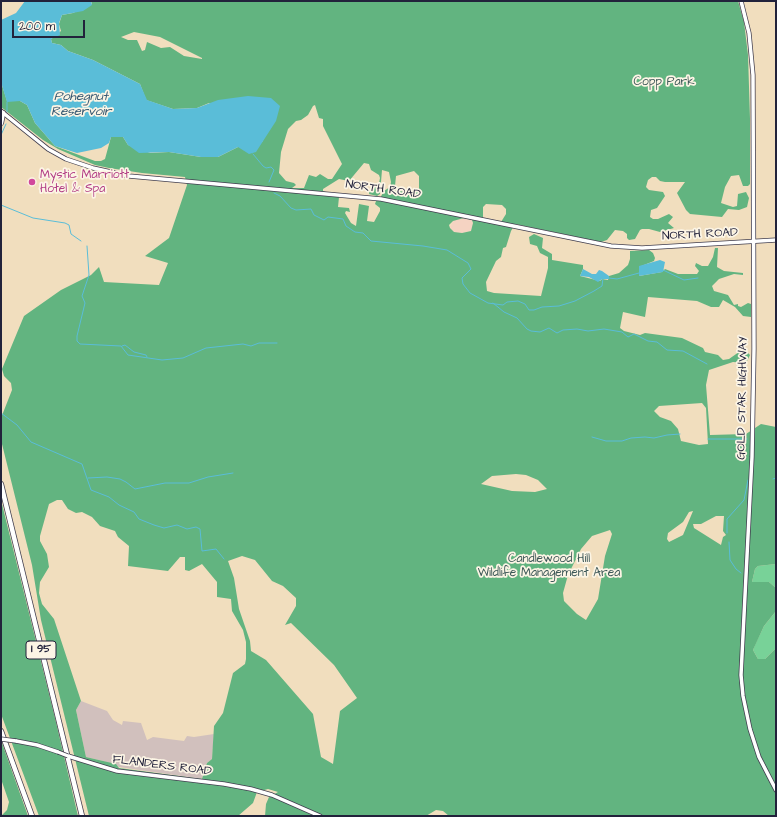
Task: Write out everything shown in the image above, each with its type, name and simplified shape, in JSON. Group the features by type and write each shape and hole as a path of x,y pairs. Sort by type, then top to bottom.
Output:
{"highway":[{"path":"1,123 2,113"},
{"name":"I 95","path":"1,484 82,816"},
{"path":"1,731 32,816"}],"main road":[{"name":"GOLD STAR HIGHWAY","path":"741,1 749,33 752,61 754,241 754,419 741,665 743,696 750,729 760,757 776,790"},
{"name":"NORTH ROAD","path":"2,113 48,149 66,158 93,168 124,175 381,199 611,246 642,248 776,240"},
{"name":"FLANDERS ROAD","path":"1,740 37,745 78,760 117,771 224,784 251,789 272,795 320,816"}],"shaded area":[{"path":"464,218 472,220 473,223 471,231 462,233 454,232 450,228 453,221"},
{"path":"81,701 107,711 113,720 122,725 123,721 141,723 147,740 153,737 184,741 187,736 194,737 214,734 212,759 207,763 202,779 119,767 86,757 76,710"}],"green space":[{"path":"91,1 738,1 744,22 748,55 750,184 748,186 743,186 739,175 731,176 725,187 721,203 733,207 737,206 738,194 746,192 749,198 747,207 739,210 728,209 722,217 690,214 686,210 677,193 685,182 665,182 660,181 656,177 652,177 648,180 646,187 649,190 663,192 665,196 657,208 651,210 650,217 653,219 658,219 669,214 673,217 668,223 674,228 660,232 642,229 635,239 629,240 627,238 627,234 623,231 615,230 607,240 601,242 515,224 506,247 503,248 501,257 496,261 486,282 487,291 494,293 541,296 548,268 548,257 540,253 537,246 530,244 529,237 534,234 543,238 542,248 552,254 552,260 583,265 580,276 600,281 602,279 608,280 609,276 619,273 628,265 630,251 649,250 653,253 655,258 654,261 639,267 639,276 662,272 665,269 678,274 697,274 699,271 695,266 696,263 702,266 708,266 713,257 715,248 718,248 717,267 724,271 743,273 743,275 734,274 719,279 712,286 714,291 728,295 734,305 738,304 738,306 741,307 748,303 751,304 751,317 743,316 735,307 723,300 719,307 711,307 697,301 648,297 645,317 623,312 620,328 624,331 640,335 645,333 682,338 703,348 705,352 718,355 723,360 729,359 739,352 746,351 750,355 746,363 733,362 709,370 706,385 710,435 746,434 761,424 776,427 776,564 758,566 755,569 752,582 769,582 776,588 776,611 764,626 753,650 758,659 765,659 776,648 776,816 449,816 443,811 436,810 426,816 265,816 266,804 269,797 278,792 268,789 257,792 253,803 238,816 89,816 41,620 32,565 1,440 1,418 12,390 11,383 4,376 2,369 24,316 61,290 91,275 99,267 104,282 159,285 168,263 145,256 169,238 187,185 185,177 142,173 95,165 58,149 43,140 1,107 1,82 7,101 20,101 27,105 35,123 55,146 95,161 105,159 111,137 123,137 128,145 150,153 169,152 201,157 218,157 238,147 262,142 265,136 209,103 197,108 173,109 146,100 140,84 93,60 68,51 61,45 52,43 51,39 61,31 59,24 62,15 73,13 92,4","holes":["134,32 160,37 202,59 184,56 170,47 161,48 147,42 145,50 142,51 137,40 128,40 121,37","315,105 319,118 323,119 323,126 342,164 332,179 328,179 320,174 316,177 309,175 304,188 292,188 296,185 286,181 279,173 281,152 288,129 296,121 301,120 308,115","364,163 369,164 371,170 379,175 380,178 379,183 370,189 369,194 377,196 380,194 382,170 389,172 391,182 390,187 384,191 379,200 376,201 375,204 380,208 380,211 374,222 367,221 369,206 359,204 356,226 351,223 345,213 346,211 350,212 349,208 338,207 339,197 323,191 323,189 339,179 349,181","414,171 419,176 419,189 417,192 408,189 406,192 392,190 395,186 396,176","486,204 502,205 506,209 506,214 501,222 483,218 483,207","464,218 472,220 473,223 471,231 462,233 454,232 449,225 453,221","702,403 706,408 708,444 699,445 681,441 678,429 671,421 660,417 654,411 659,406","516,474 526,475 538,480 547,489 535,492 512,491 481,484 492,476","57,500 62,500 68,509 76,513 82,512 92,517 100,526 115,531 118,537 129,546 128,566 168,571 180,557 185,557 185,570 189,571 202,564 217,582 217,597 231,599 232,611 243,630 246,642 246,659 245,664 233,673 223,713 214,726 212,759 207,763 202,779 119,768 116,764 86,757 76,710 81,701 54,619 42,604 39,593 40,582 49,567 47,554 40,541 49,504","693,511 683,535 669,542 667,539 668,533 683,522 689,512","716,516 724,516 723,531 726,535 723,537 721,545 694,528 693,524 701,524","610,530 612,534 605,556 598,599 586,620 577,614 564,601 563,593 568,575 581,549 592,536","242,556 255,560 272,581 283,586 296,598 296,606 285,625 291,623 334,665 357,698 340,711 333,764 321,757 313,714 266,660 251,651 250,641 239,609 234,578 228,561"]},
{"path":"1,500 78,816 39,816 1,714"},
{"path":"776,564 776,588 769,582 752,582 755,569 758,566"},
{"path":"776,611 776,648 765,659 758,659 753,650 764,626"},
{"path":"1,743 28,816 1,816 7,810 9,802 1,779"}],"water":[{"name":"Pohegnut Reservoir","path":"25,1 91,1 92,5 83,11 62,15 59,23 60,35 51,39 52,43 61,45 68,51 93,60 140,84 147,100 173,109 197,108 218,100 248,96 271,98 280,106 276,121 256,152 249,154 238,147 218,157 201,157 169,152 139,153 128,145 123,137 111,137 109,143 101,148 77,153 55,146 35,123 27,105 20,101 7,102 1,82 1,20 16,13"},
{"path":"660,260 665,262 663,272 639,276 639,266"},
{"path":"583,269 592,274 596,274 599,270 602,271 609,276 609,279 602,279 598,282 589,277 580,276"}],"waterway":[{"path":"7,102 7,112"},
{"path":"1,135 6,124"},
{"path":"253,154 263,166 266,168 271,167 274,170 269,182"},
{"path":"274,193 280,196 291,208 296,210 311,209 314,215 324,220 328,217 343,219 346,226 355,232 363,233 371,241 447,250 468,263 471,269 462,278 463,284 470,293 488,303 503,305 507,302 518,301 525,304 529,310 542,307 559,306 575,301 602,286 603,278"},
{"path":"1,205 33,218 65,223 69,225 71,234 81,241"},
{"path":"87,246 89,275 82,296 85,303 77,336 77,341 80,344 121,346 128,355 162,360 183,358 206,348 243,344 251,346 259,343 277,343"},
{"path":"663,270 684,280 698,278"},
{"path":"609,278 617,279 639,273"},
{"path":"493,303 504,312 517,318 527,329 531,331 540,332 549,328 557,333 563,330 577,329 588,331 604,329 622,332 628,337 634,334 648,341 657,342 667,350 683,351 707,364"},
{"path":"122,346 125,345 134,352 146,355 147,357"},
{"path":"1,413 17,425 31,442 82,464 91,490 109,497 119,505 134,512 139,519 154,525 164,528 177,525 187,529 196,527 200,529 202,551 216,549 224,559"},
{"path":"592,437 606,441 622,441 631,438 654,438 680,434"},
{"path":"708,439 747,439"},
{"path":"88,478 107,477 120,479 135,489 165,483 189,483 208,477 233,473"},
{"path":"727,533 727,519 744,500 748,480"},
{"path":"729,542 730,560 736,569 741,573"}],"place":[{"name":"Mystic Marriott Hotel & Spa","path":"32,182"}],"park label":[{"name":"Copp Park","path":"664,82"},
{"name":"Candlewood Hill Wildlife Management Area","path":"549,566"}]}
